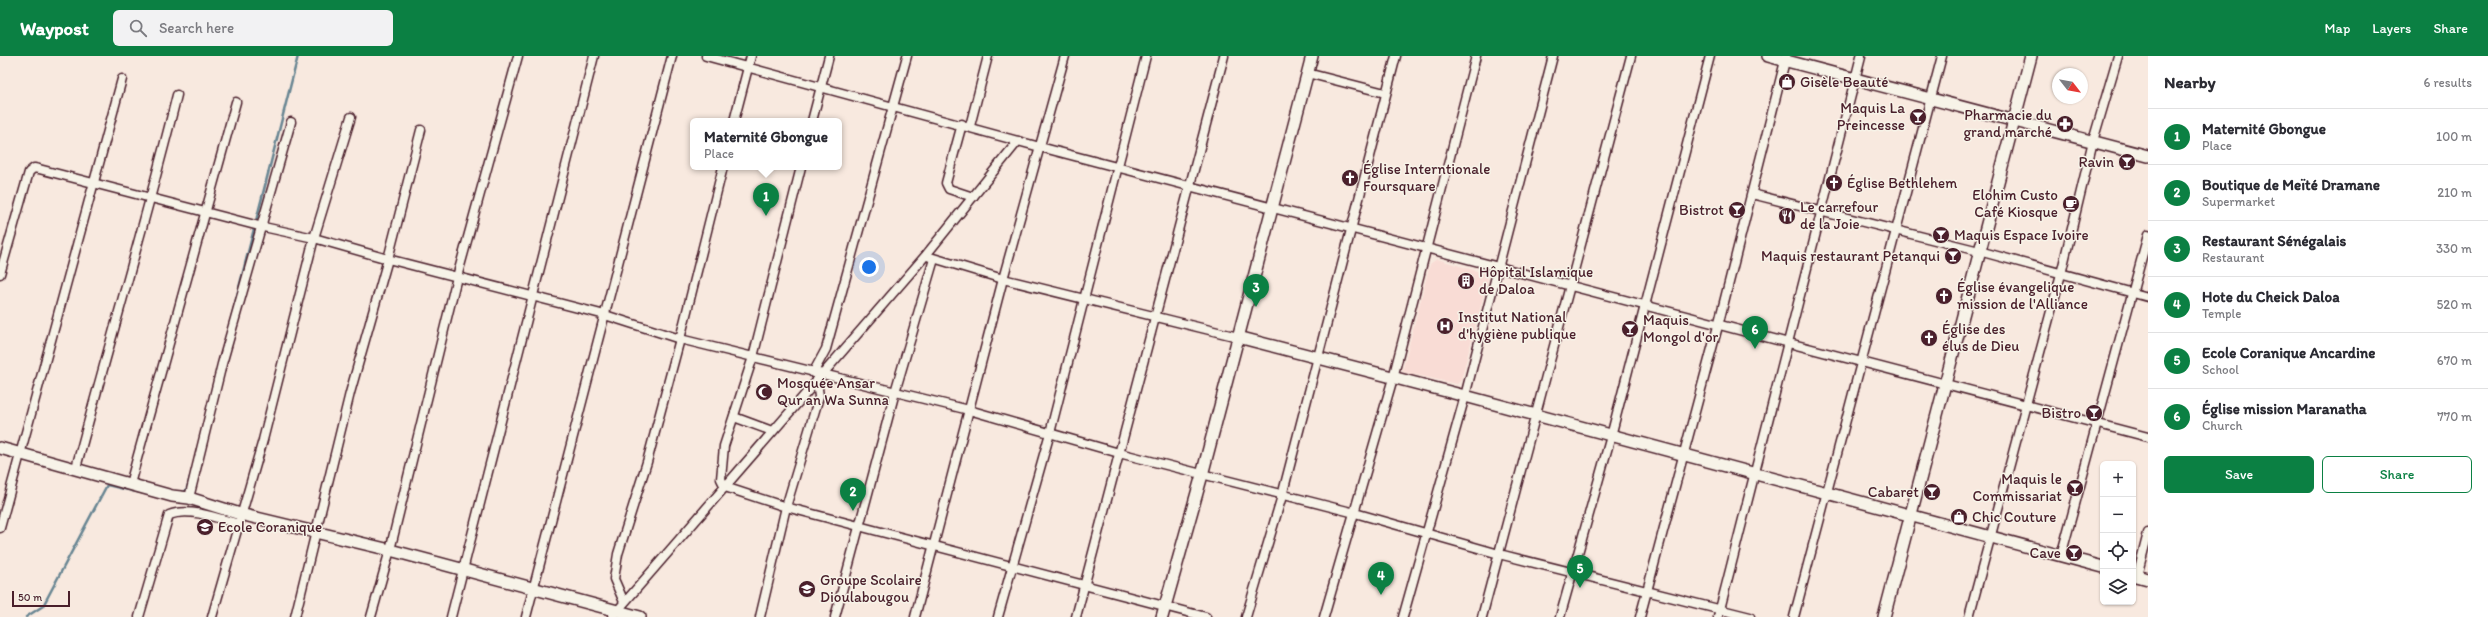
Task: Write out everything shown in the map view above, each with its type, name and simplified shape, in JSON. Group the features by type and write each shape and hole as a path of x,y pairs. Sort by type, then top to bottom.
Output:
{"street":[{"path":"371,617 390,550 457,277 518,56"},
{"path":"451,617 594,56"},
{"path":"526,617 672,56"},
{"path":"706,56 970,126 1040,147 1191,185 1718,326 2025,403 2148,437"},
{"path":"735,118 751,56"},
{"path":"813,118 829,56"},
{"path":"760,617 786,507 819,397 817,376 907,56"},
{"path":"970,126 988,56"},
{"path":"915,617 1003,279 1065,56"},
{"path":"998,617 1050,433 1116,166 1146,56"},
{"path":"1076,617 1119,452 1157,316 1224,56"},
{"path":"1162,617 1202,475 1312,56"},
{"path":"1246,617 1282,496 1350,227 1396,56"},
{"path":"1324,617 1393,378 1476,56"},
{"path":"1403,617 1465,396 1554,56"},
{"path":"1482,617 1631,56"},
{"path":"1560,617 1611,436 1710,56"},
{"path":"1768,56 1786,58 1854,80 1931,98 2148,156"},
{"path":"1718,617 1754,474 1790,343 1861,56"},
{"path":"1794,617 1942,56"},
{"path":"1884,617 2031,56"},
{"path":"1969,617 2060,274 2093,141 2118,56"},
{"path":"1640,617 1718,326 1786,58"},
{"path":"1307,73 1385,93"},
{"path":"0,528 95,183 122,79"},
{"path":"76,468 112,330 152,198 177,95"},
{"path":"130,484 204,211 236,102"},
{"path":"212,617 263,440 314,238 351,117"},
{"path":"187,498 259,226 291,122"},
{"path":"962,124 946,183 949,189 973,197"},
{"path":"295,617 317,534 350,392 388,259 421,130"},
{"path":"618,610 725,487 817,376 926,256 1018,141"},
{"path":"0,274 29,172 34,168 39,168 250,224 314,238 388,259 605,315 680,339 753,357 817,376 895,392 969,410 1202,475 1354,513 1499,554 1720,608 1750,617"},
{"path":"618,610 614,579 618,554 647,462 680,339 722,170"},
{"path":"800,170 753,357 724,446 721,479 725,487 786,507 934,544 1206,617"},
{"path":"1752,194 1979,251 2148,297"},
{"path":"2061,556 2148,235"},
{"path":"926,256 1003,279 1157,316 1465,396 1683,456 2100,566"},
{"path":"835,617 895,392 934,259"},
{"path":"734,417 772,431"},
{"path":"0,448 76,468 174,497 187,498 239,519"},
{"path":"140,617 169,515 175,513 239,519 390,550 640,617"},
{"path":"2136,573 2148,533"},
{"path":"2136,576 2148,579"}],"shaded area":[{"name":"Institut National d'hygiène publique","path":"1437,259 1486,274 1488,279 1461,380 1457,384 1402,372 1430,264"}],"waterway":[{"path":"231,319 298,56"},
{"path":"182,494 187,488 190,477"},
{"path":"26,617 43,606 107,485 150,495"}],"place":[{"name":"Gisèle Beauté","path":"1787,82"},
{"name":"Maquis La Preincesse","path":"1918,117"},
{"name":"Pharmacie du grand marché","path":"2065,124"},
{"name":"Ravin","path":"2127,162"},
{"name":"Église Interntionale Foursquare","path":"1350,178"},
{"name":"Église Bethlehem","path":"1834,183"},
{"name":"Elohim Custo Café Kiosque","path":"2071,204"},
{"name":"Bistrot","path":"1737,210"},
{"name":"Maternité Gbongue","path":"766,216"},
{"name":"Le carrefour de la Joie","path":"1787,216"},
{"name":"Maquis Espace Ivoire","path":"1941,235"},
{"name":"Maquis restaurant Petanqui","path":"1953,256"},
{"name":"Hôpital Islamique de Daloa","path":"1466,281"},
{"name":"Église évangelique mission de l'Alliance","path":"1944,296"},
{"name":"Restaurant Sénégalais","path":"1256,307"},
{"name":"Institut National d'hygiène publique","path":"1445,326"},
{"name":"Maquis Mongol d'or","path":"1630,329"},
{"name":"Église des élus de Dieu","path":"1929,338"},
{"name":"Église mission Maranatha","path":"1755,349"},
{"name":"Mosquée Ansar Qur an Wa Sunna","path":"764,392"},
{"name":"Bistro","path":"2094,413"},
{"name":"Maquis le Commissariat","path":"2075,488"},
{"name":"Cabaret","path":"1932,492"},
{"name":"Boutique de Meïté Dramane","path":"853,511"},
{"name":"Chic Couture","path":"1959,517"},
{"name":"Ecole Coranique","path":"205,527"},
{"name":"Cave","path":"2074,553"},
{"name":"Ecole Coranique Ancardine","path":"1580,588"},
{"name":"Groupe Scolaire Dioulabougou","path":"807,589"},
{"name":"Hote du Cheick Daloa","path":"1381,595"}]}
